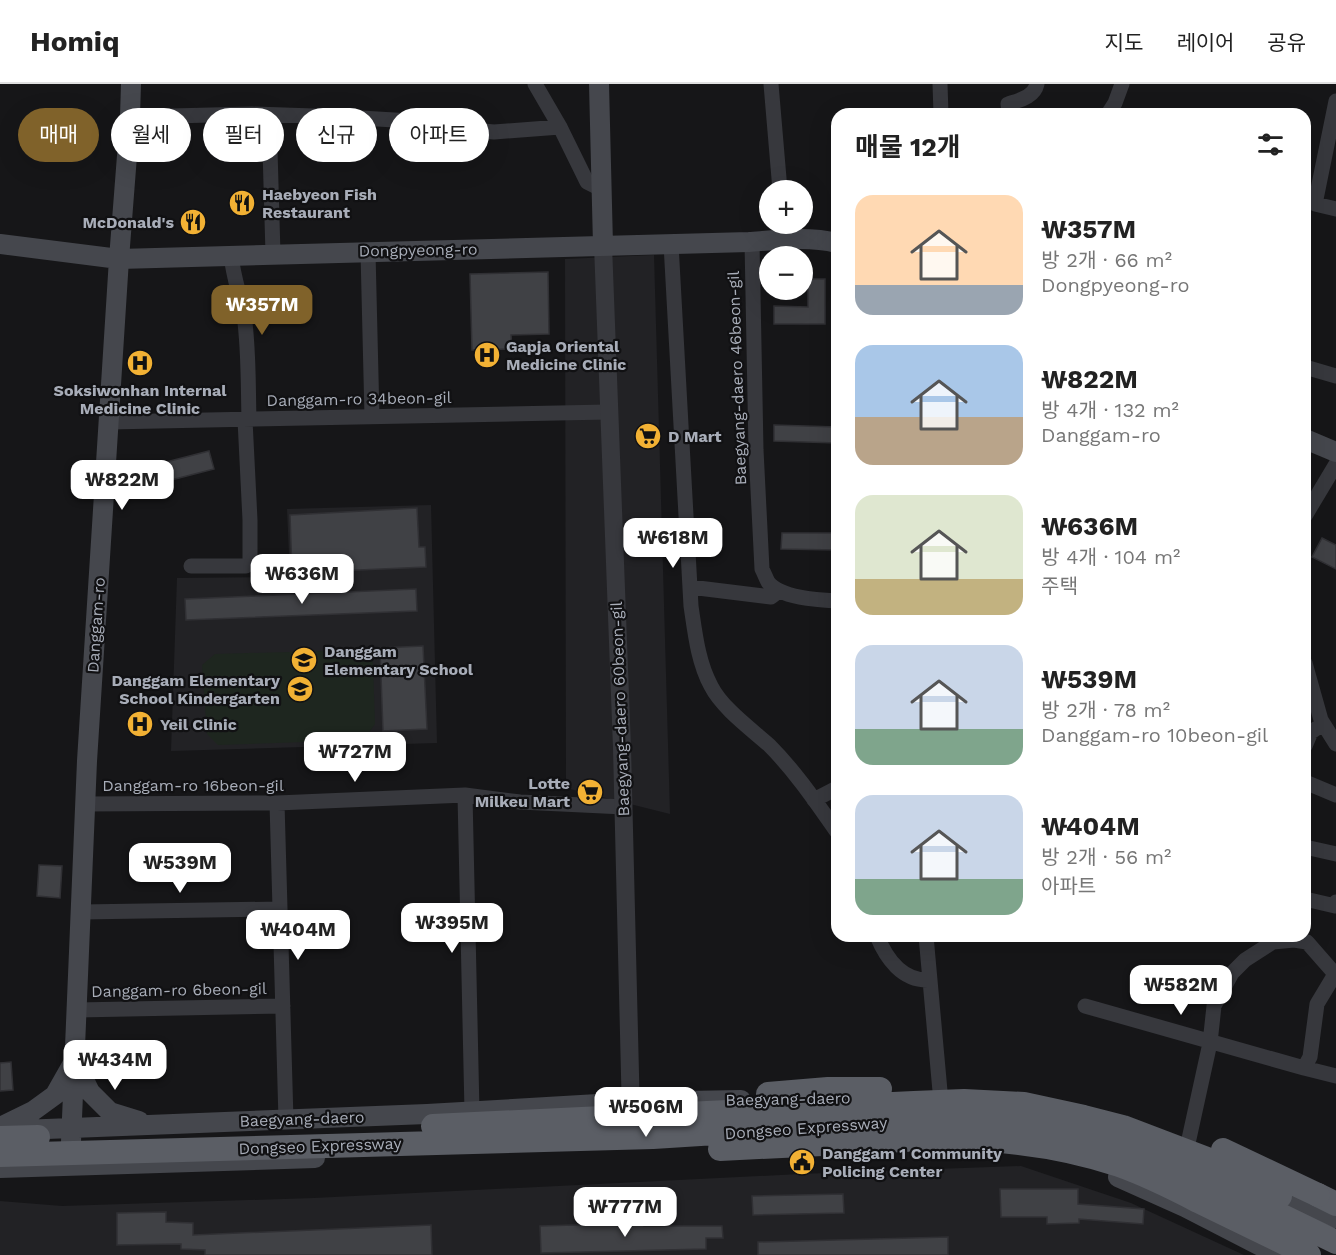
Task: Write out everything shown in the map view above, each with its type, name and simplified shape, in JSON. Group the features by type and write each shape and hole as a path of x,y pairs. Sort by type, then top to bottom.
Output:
{"highway":[{"path":"463,1118 828,1089 978,1086 1045,1093 1132,1113 1214,1146 1327,1200"},
{"name":"Dongseo Expressway","path":"0,1138 463,1118 964,1101 1024,1104 1123,1127 1207,1159 1336,1223"},
{"name":"Dongseo Expressway","path":"0,1155 633,1138 921,1120 1023,1123 1070,1131 1118,1143 1202,1177 1336,1242"},
{"path":"633,1138 672,1150 944,1138 981,1139 1064,1150 1119,1165 1309,1255"}],"main road":[{"name":"Danggam-ro","path":"130,108 131,84"},
{"path":"599,84 603,245"},
{"name":"Danggam-ro","path":"70,1166 86,804 127,162"},
{"name":"Dongpyeong-ro","path":"0,244 119,259 752,242 775,234"},
{"name":"Dongpyeong-ro","path":"796,234 831,242"},
{"path":"1311,442 1336,452"},
{"path":"75,1060 90,1092 110,1113 153,1126"},
{"path":"0,1129 33,1111 55,1095 75,1060"},
{"name":"Baegyang-daero","path":"0,1129 71,1129 286,1120 463,1118 632,1102 878,1097 940,1091 998,1093 1072,1108 1187,1148 1276,1192 1336,1218"},
{"path":"696,1101 682,1108 679,1121 683,1130 696,1142"},
{"name":"Baegyang-daero","path":"0,1168 607,1149 939,1124 991,1125 1090,1142 1135,1157 1194,1182 1336,1252"},
{"name":"Baegyang-daero","path":"829,1134 1015,1146 1070,1158 1133,1183 1278,1255"}],"street":[{"path":"535,84 560,127 586,182 601,189"},
{"path":"771,84 779,180"},
{"path":"940,84 941,108"},
{"path":"1008,108 1008,104 1036,91 1037,84"},
{"path":"1112,108 1122,84"},
{"path":"1336,101 1315,204 1336,209"},
{"path":"284,116 411,121 440,127 494,132 560,127"},
{"path":"270,162 273,254"},
{"name":"Baegyang-daero 46beon-gil","path":"752,242 756,450 762,569 769,583 778,591"},
{"path":"671,244 690,587 698,650 711,688 746,727 768,745 791,769 831,822"},
{"name":"Baegyang-daero 60beon-gil","path":"603,245 624,807 632,1102 630,1129 607,1149"},
{"path":"368,252 372,417"},
{"path":"191,566 246,566 250,562 245,331 231,255"},
{"path":"1311,370 1336,376"},
{"name":"Danggam-ro 34beon-gil","path":"109,422 608,412"},
{"path":"1311,506 1336,465"},
{"path":"690,587 771,597 778,591 831,601"},
{"path":"1311,683 1323,724 1336,744"},
{"path":"1311,732 1323,724"},
{"path":"1311,785 1336,795"},
{"path":"814,800 831,791"},
{"path":"463,1118 465,795"},
{"name":"Danggam-ro 16beon-gil","path":"86,804 277,803 465,795 520,802 624,807"},
{"path":"277,803 286,1120"},
{"path":"1311,848 1336,854"},
{"path":"1311,900 1335,906 1336,902"},
{"path":"81,912 280,909"},
{"path":"879,942 884,953 908,977 921,981 928,980"},
{"path":"926,942 940,1091"},
{"path":"1187,1148 1210,1043 1214,1006 1232,973 1245,960 1273,942"},
{"path":"1304,1068 1310,1057 1317,1004 1336,975 1307,942"},
{"name":"Danggam-ro 6beon-gil","path":"77,1010 283,1006"},
{"path":"1084,1006 1142,1021 1210,1043 1336,1076"}],"shaded area":[{"path":"654,255 670,814 566,788 565,259"},
{"name":"Danggam Elementary School","path":"431,505 437,743 171,751 177,578 290,577 287,509"},
{"path":"360,650 372,657 373,664 375,724 364,740 218,745 207,734 202,665 215,654"},
{"path":"1021,1166 1131,1203 1244,1255 0,1255 0,1201 62,1206 314,1198 800,1174"}],"building":[{"path":"548,272 549,334 511,335 512,349 472,350 470,274"},
{"path":"813,279 825,279 825,324 774,324 774,306 808,307 808,300 813,300"},
{"path":"774,425 831,427 831,443 774,441"},
{"path":"209,451 214,469 171,480 166,462"},
{"path":"417,508 419,547 425,547 426,567 292,573 290,515"},
{"path":"782,533 831,533 831,550 781,549"},
{"path":"1322,538 1336,545 1336,569 1312,557"},
{"path":"416,589 417,611 186,620 185,599"},
{"path":"423,646 427,729 383,731 380,648"},
{"path":"39,865 62,866 60,898 37,896"},
{"path":"11,1062 13,1090 0,1091 0,1063"},
{"path":"1000,1189 1078,1189 1078,1204 1144,1209 1143,1224 1079,1219 1079,1223 1047,1224 1047,1217 1001,1217"},
{"path":"843,1194 844,1213 753,1215 752,1196"},
{"path":"166,1212 166,1222 193,1223 193,1235 431,1225 432,1255 205,1255 205,1250 181,1249 181,1244 117,1245 117,1213"},
{"path":"644,1223 644,1226 722,1226 723,1238 706,1238 706,1249 541,1253 540,1226"},
{"path":"948,1237 948,1255 758,1255 758,1242"}],"place":[{"name":"Haebyeon Fish Restaurant","path":"242,203"},
{"name":"McDonald's","path":"193,222"},
{"name":"Gapja Oriental Medicine Clinic","path":"487,355"},
{"name":"Soksiwonhan Internal Medicine Clinic","path":"140,363"},
{"name":"D Mart","path":"648,436"},
{"name":"Danggam Elementary School","path":"304,660"},
{"name":"Danggam Elementary School Kindergarten","path":"300,689"},
{"name":"Yeil Clinic","path":"140,724"},
{"name":"Lotte Milkeu Mart","path":"590,792"},
{"name":"Danggam 1 Community Policing Center","path":"802,1162"}]}
